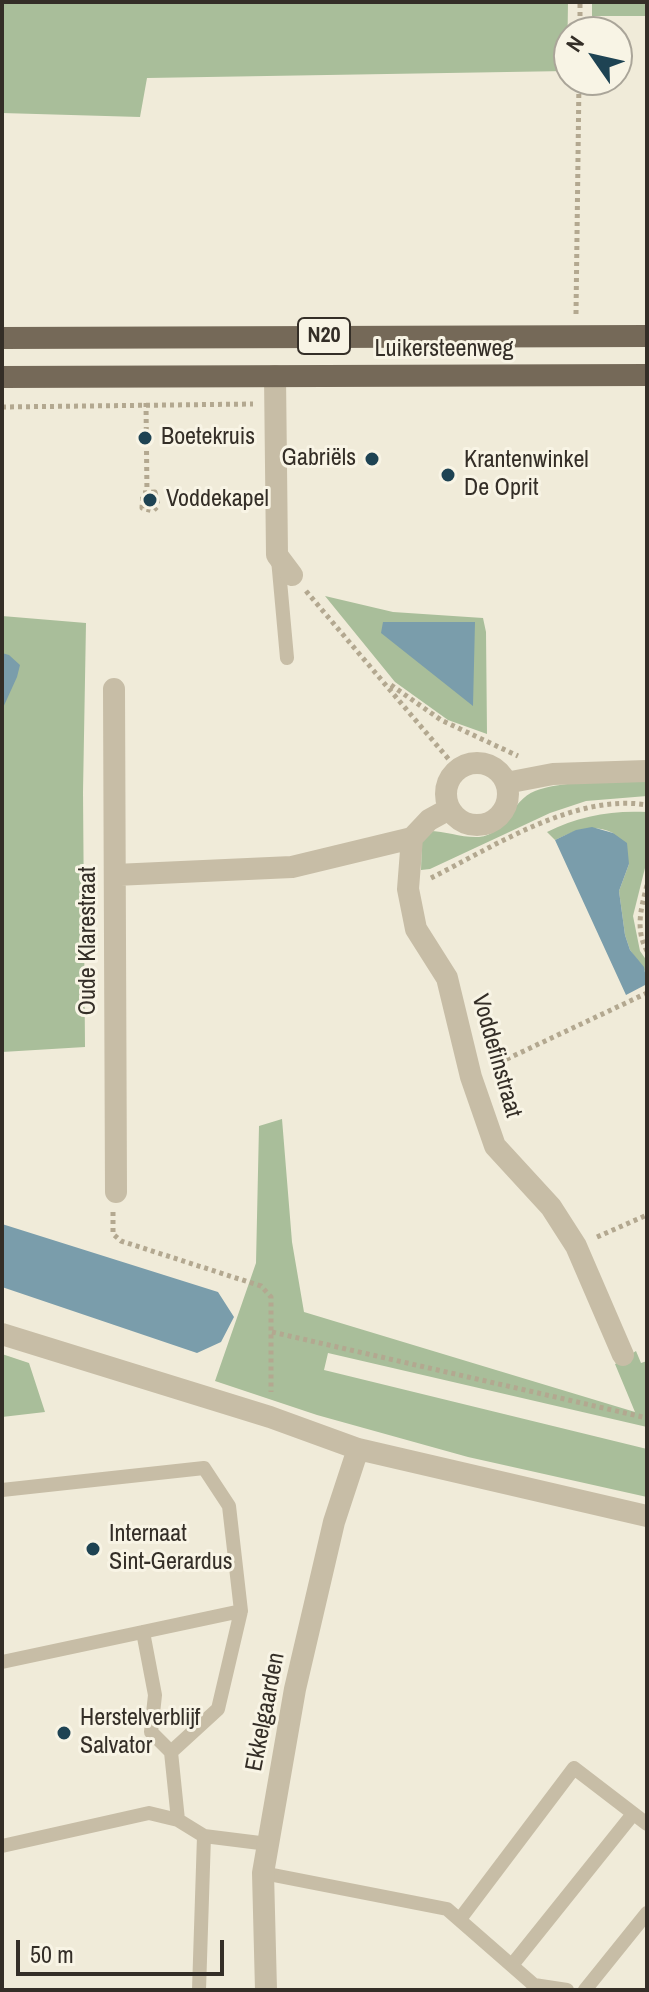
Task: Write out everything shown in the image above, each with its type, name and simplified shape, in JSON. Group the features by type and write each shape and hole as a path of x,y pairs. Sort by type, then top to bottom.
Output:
{"main road":[{"name":"Luikersteenweg","path":"2,338 647,336"},
{"name":"Luikersteenweg","path":"2,377 647,375"}],"street":[{"path":"275,376 277,555 292,575"},
{"name":"Oude Klarestraat","path":"114,689 116,1192"},
{"path":"485,763 501,774 506,783 507,803 495,820 485,824 465,823 449,809 447,784 457,769 466,764 485,763"},
{"path":"506,783 553,774 647,771"},
{"path":"115,875 292,867 412,838 429,820 449,809"},
{"name":"Voddefinstraat","path":"412,838 408,889 416,929 447,978 471,1077 495,1146 551,1207 576,1246 623,1355"},
{"path":"2,1334 270,1417 358,1449 647,1516"},
{"name":"Ekkelgaarden","path":"266,1990 263,1873 295,1689 334,1522 358,1449"}],"lane":[{"path":"277,555 287,658"},
{"path":"2,1490 204,1468 229,1506 241,1611 218,1709 171,1752"},
{"path":"2,1662 241,1611"},
{"path":"143,1632 155,1695 151,1732 171,1752 178,1820"},
{"path":"460,1919 574,1768 647,1824"},
{"path":"2,1846 149,1813 178,1820 204,1836 268,1844"},
{"path":"512,1965 633,1814"},
{"path":"199,1990 204,1836"},
{"path":"263,1873 447,1909 534,1988 567,1990"},
{"path":"585,1990 647,1913"}],"path":[{"path":"575,335 579,96"},
{"path":"145,377 147,493"},
{"path":"2,407 276,404"},
{"path":"292,575 384,679 457,769"},
{"path":"384,679 441,720 553,774"},
{"path":"408,889 537,825 568,814 600,805 647,805"},
{"path":"647,885 639,930 647,951"},
{"path":"471,1077 647,993"},
{"path":"116,1192 111,1221 113,1234 121,1241 261,1286 271,1297 270,1417"},
{"path":"576,1246 647,1215"},
{"path":"272,1332 647,1418"}],"green space":[{"path":"2,2 568,2 568,16 553,16 553,71 147,78 140,117 2,113"},
{"path":"592,2 647,2 647,16 592,16"},
{"path":"325,596 393,612 483,618 486,632 487,734 448,720 395,682"},
{"path":"2,616 86,623 83,792 85,1047 2,1052"},
{"path":"647,782 647,796 586,801 550,813 430,869 421,870 422,839 429,831 479,837 488,835 527,795 547,787 575,783"},
{"path":"647,812 647,860 633,916 640,951 647,961 647,974 630,950 625,935 619,891 629,864 613,833 590,828 555,840 547,832 596,815"},
{"path":"282,1119 292,1242 304,1312 635,1412 615,1364 636,1351 641,1363 647,1361 647,1427 328,1353 324,1370 647,1449 647,1497 468,1457 317,1415 215,1381 256,1263 259,1126"},
{"path":"2,1354 29,1363 45,1412 2,1417"}],"water":[{"path":"383,622 475,622 473,706 381,633"},
{"path":"2,653 20,665 2,710"},
{"path":"592,827 613,833 627,843 629,864 619,891 625,935 630,950 644,967 647,984 626,995 555,840 576,830"},
{"path":"2,1224 218,1292 234,1317 221,1342 197,1353 2,1287"}],"place":[{"name":"Boetekruis","path":"145,438"},
{"name":"Gabriëls","path":"372,459"},
{"name":"Krantenwinkel De Oprit","path":"448,475"},
{"name":"Voddekapel","path":"150,500"},
{"name":"Internaat Sint-Gerardus","path":"93,1549"},
{"name":"Herstelverblijf Salvator","path":"64,1733"}]}
